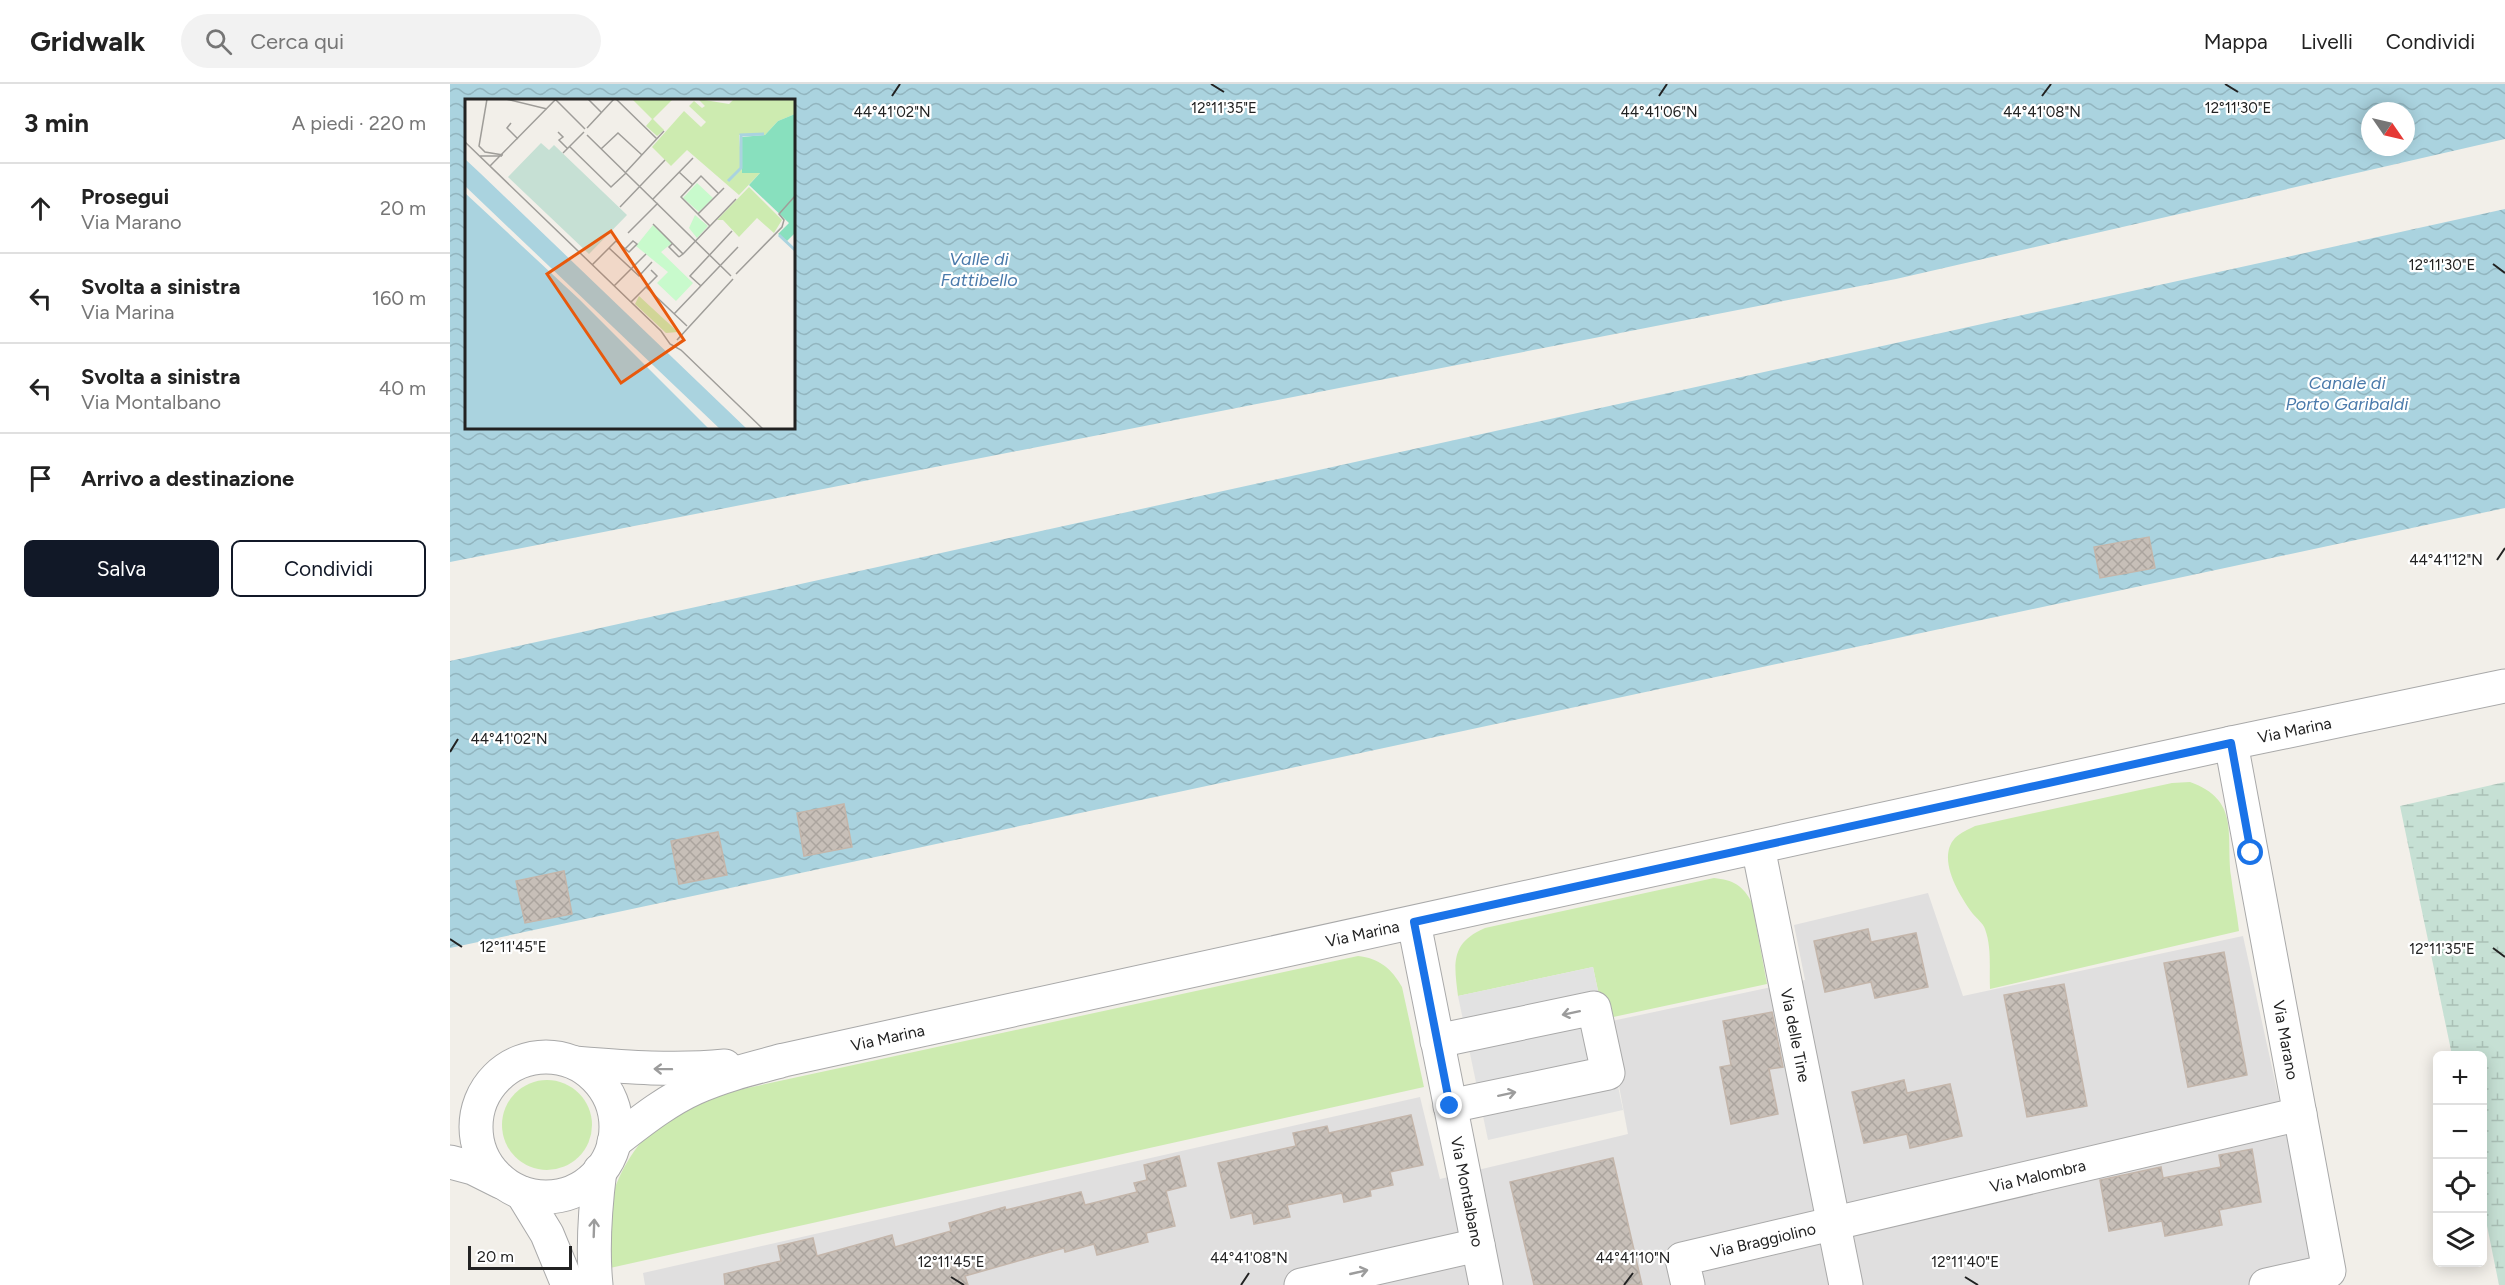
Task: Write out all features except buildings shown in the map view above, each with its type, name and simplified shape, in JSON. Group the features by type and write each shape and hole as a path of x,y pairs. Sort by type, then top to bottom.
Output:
{"street":[{"name":"Via Marina","path":"608,1156 649,1115 693,1088 727,1075 784,1060 2231,743 2505,686"},
{"name":"Via Marano","path":"2231,743 2330,1271 2266,1285"},
{"name":"Via delle Tine","path":"1758,847 1833,1225"},
{"name":"Via Montalbano","path":"1414,922 1486,1285"},
{"path":"1437,1041 1594,1008 1608,1073 1450,1106"},
{"path":"450,1109 490,1084 501,1072 529,1058 560,1058 576,1063 589,1071 609,1096 616,1126 594,1220 593,1260 596,1285"},
{"name":"Via Marina","path":"576,1063 640,1069 689,1070 784,1060"},
{"path":"490,1084 477,1110 477,1139 487,1166 513,1188 547,1234 568,1285"},
{"name":"Via Malombra","path":"1833,1225 2300,1114"},
{"path":"450,1162 473,1168 513,1188 550,1197 565,1195 590,1181 608,1156"},
{"name":"Via Braggiolino","path":"1688,1285 1682,1259 1833,1225"},
{"path":"1833,1225 1846,1285"},
{"path":"1301,1285 1478,1245"}],"shaded area":[{"path":"1928,893 1963,996 2243,936 2320,1285 645,1285 643,1273 1420,1097 1440,1179 1628,1134 1607,1022 1805,980 1794,925"},
{"path":"1593,967 1623,1110 1488,1140 1458,996"}],"green space":[{"path":"2190,782 2206,789 2217,798 2224,809 2229,833 2231,876 2239,931 1990,989 1989,951 1985,929 1962,897 1949,867 1948,856 1955,838 1975,826 2172,783"},
{"path":"2505,782 2505,1285 2499,1285 2487,1226 2487,1051 2451,1051 2400,806"},
{"path":"1714,878 1727,880 1737,885 1752,903 1767,984 1604,1019 1593,967 1458,996 1456,964 1460,948 1465,940 1485,928"},
{"path":"1358,956 1379,962 1394,975 1402,987 1424,1087 610,1268 607,1219 616,1184 630,1157 649,1133 688,1107 738,1090"},
{"path":"547,1080 564,1083 579,1093 589,1108 592,1125 589,1142 579,1157 564,1167 547,1170 530,1167 515,1157 505,1142 502,1125 505,1108 515,1093 530,1083"}],"water":[{"name":"Valle di Fattibello","path":"450,84 2505,84 2505,139 1896,279 450,562"},
{"name":"Canale di Porto Garibaldi","path":"2505,209 2505,508 450,948 450,661"}],"route":[{"path":"1450,1106 1414,922 2231,743 2251,853"}]}
